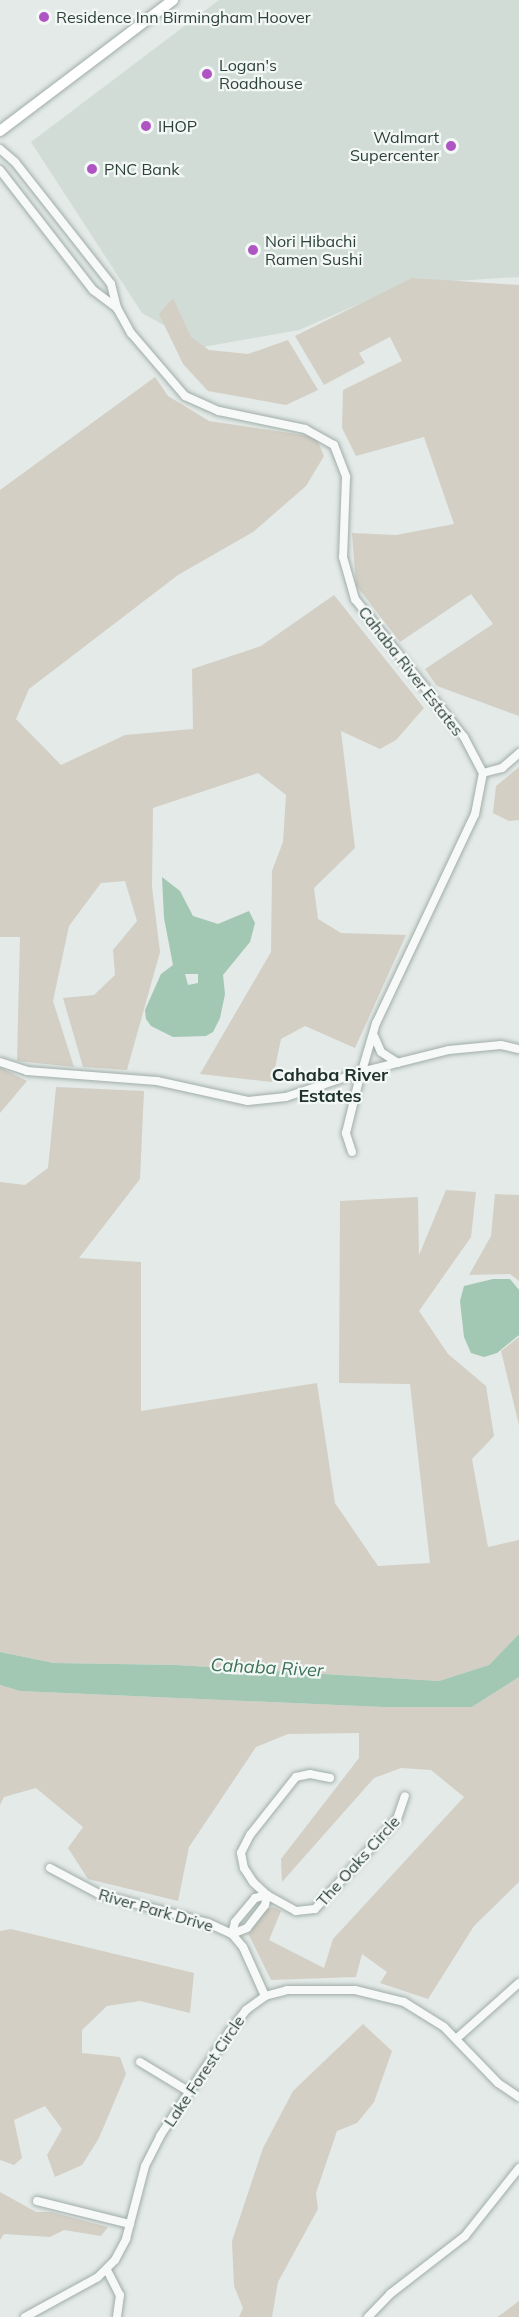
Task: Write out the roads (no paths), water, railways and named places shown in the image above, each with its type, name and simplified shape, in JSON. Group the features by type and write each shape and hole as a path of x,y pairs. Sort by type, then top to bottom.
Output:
{"main road":[{"path":"0,131 173,0"}],"street":[{"name":"Cahaba River Estates","path":"0,149 15,162 111,284 117,309 131,333 185,396 219,411 305,429 334,445 346,477 342,544 349,587 370,622 464,736 483,773"},
{"name":"Cahaba River Estates","path":"0,170 93,290 117,309"},
{"path":"352,1152 346,1133 361,1071 380,1013 475,814 483,773 502,768 519,753"},
{"path":"374,1034 381,1052 398,1063"},
{"path":"0,1062 27,1071 157,1081 248,1101 286,1097 361,1071 475,1046 519,1049"},
{"name":"The Oaks Circle","path":"330,1778 310,1774 296,1777 244,1845 244,1868 267,1895 296,1911 315,1909 397,1819 405,1796"},
{"name":"River Park Drive","path":"50,1868 99,1894 208,1923 232,1934 243,1947 265,1996"},
{"path":"232,1934 247,1928 265,1905 267,1895"},
{"path":"457,2038 519,1983"},
{"path":"265,1996 301,1990 380,1994 416,2009 457,2038 490,2075 519,2097"},
{"name":"Lake Forest Circle","path":"25,2317 107,2270 122,2249 151,2154 188,2091 241,2016 265,1996"},
{"path":"140,2062 188,2091"},
{"path":"368,2317 390,2294 465,2236 519,2169"},
{"path":"37,2201 130,2224"},
{"path":"107,2270 120,2295 117,2317"}],"place":[{"name":"Residence Inn Birmingham Hoover","path":"44,17"},
{"name":"Logan's Roadhouse","path":"207,74"},
{"name":"IHOP","path":"146,126"},
{"name":"Walmart Supercenter","path":"451,146"},
{"name":"PNC Bank","path":"92,169"},
{"name":"Nori Hibachi Ramen Sushi","path":"253,250"}],"district":[{"name":"Cahaba River Estates","path":"330,1086"}],"water label":[{"name":"Cahaba River","path":"267,1668"}]}
